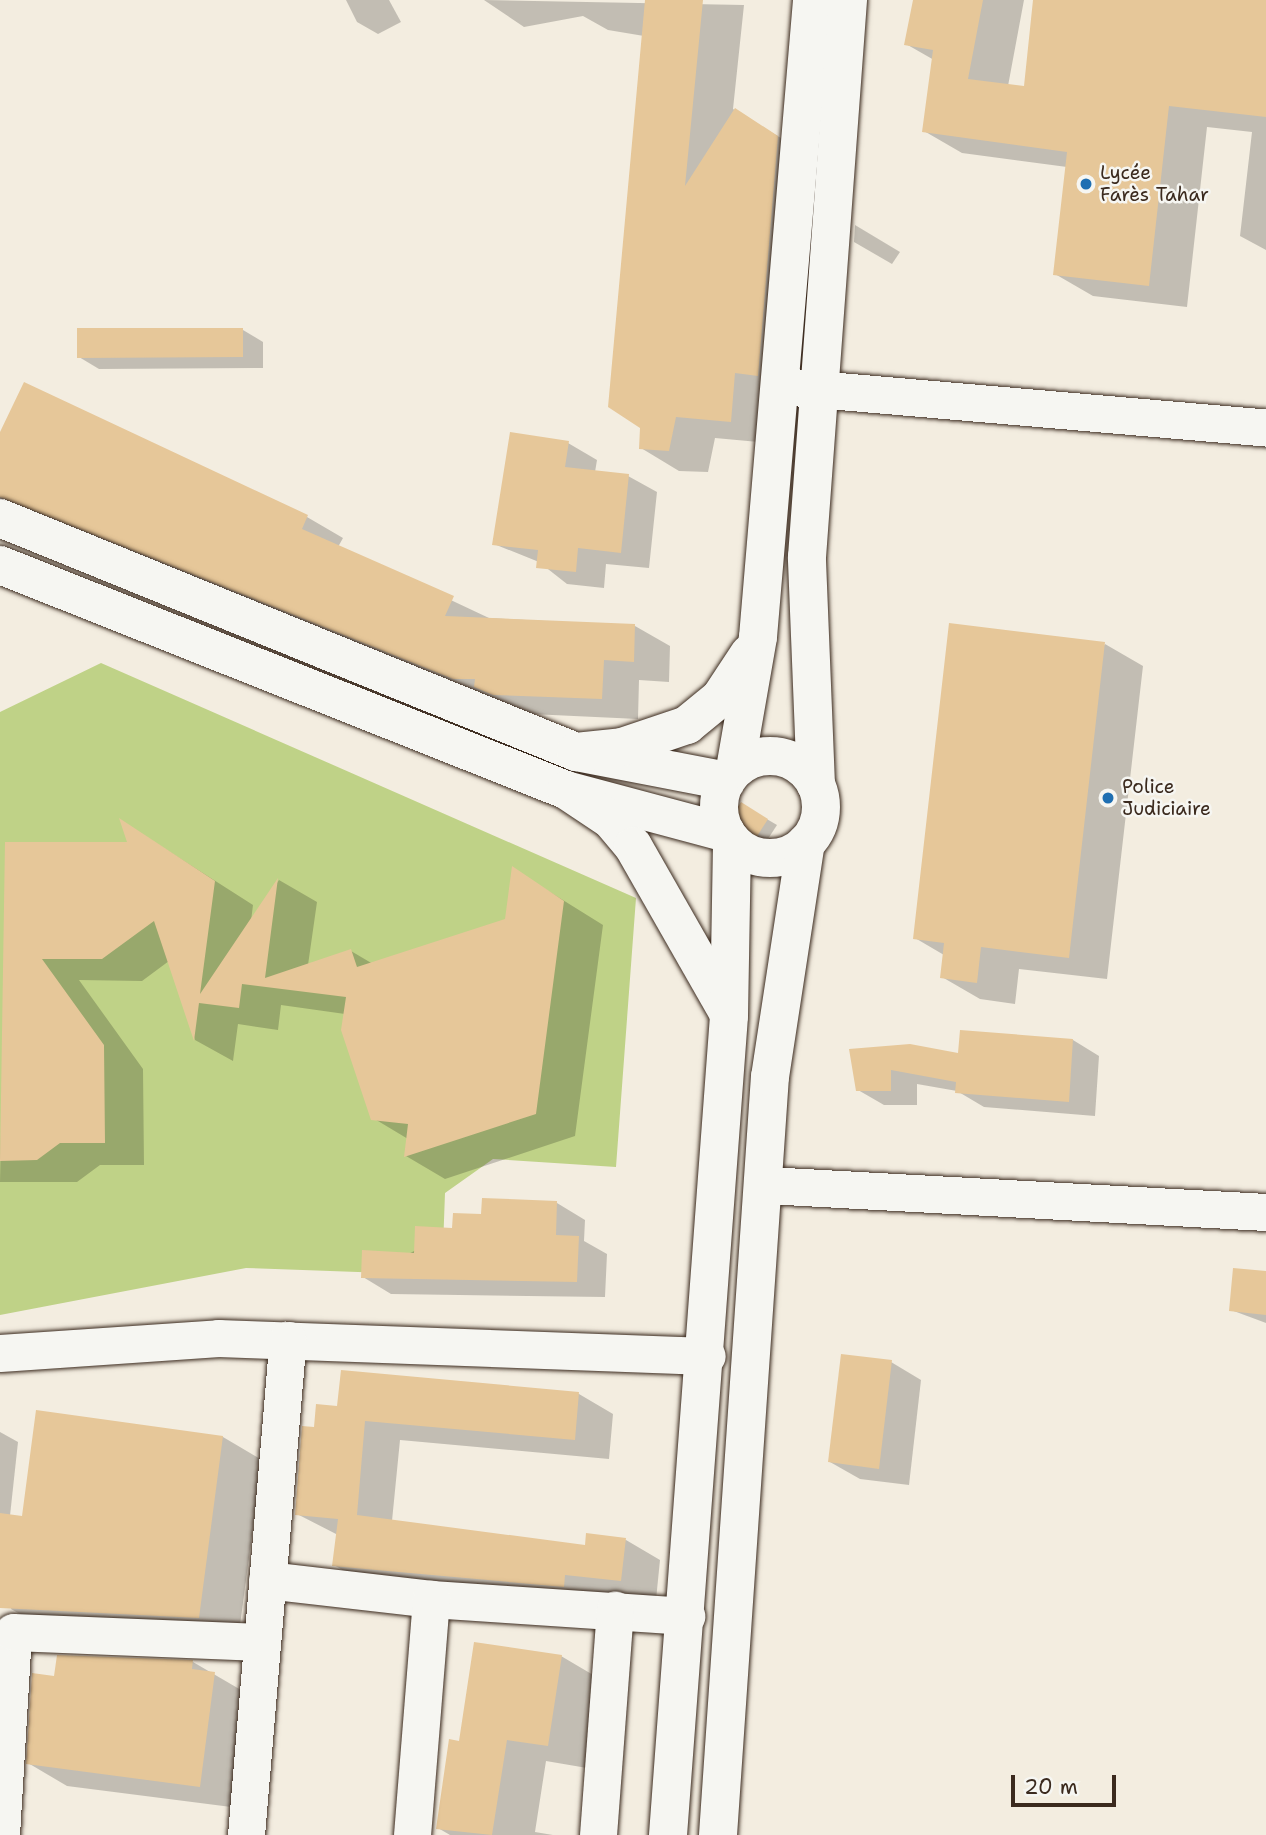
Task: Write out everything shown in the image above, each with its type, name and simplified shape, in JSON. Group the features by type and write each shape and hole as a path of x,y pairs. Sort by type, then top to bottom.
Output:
{"main road":[{"path":"668,1835 707,1356 729,1016 729,837 719,807 731,775 758,637 812,0"},
{"path":"718,1835 766,1185 770,1077 806,843 820,816 816,785 807,593 848,0"},
{"path":"0,518 576,752 731,775 779,757 816,785"},
{"path":"0,565 566,790 729,837 760,858 793,853 806,843"},
{"path":"576,752 622,747 687,725 720,698 758,637"},
{"path":"566,790 611,820 633,846 729,1016"},
{"path":"697,1478 744,1479"}],"street":[{"path":"781,386 1266,428"},
{"path":"766,1185 1266,1212"},
{"path":"0,1353 98,1342 288,1340 707,1356"},
{"path":"246,1835 288,1340"},
{"path":"267,1580 430,1599 686,1616"},
{"path":"412,1835 430,1599"},
{"path":"598,1835 615,1610"},
{"path":"1,1835 7,1631 261,1642"}],"green space":[{"path":"101,663 636,898 616,1167 493,1159 445,1193 442,1275 246,1268 0,1315 0,712"}],"building":[{"path":"645,0 703,0 685,186 735,108 778,136 758,376 735,373 731,422 676,417 669,451 639,449 640,428 608,407"},
{"path":"913,0 983,0 968,79 1024,86 1033,0 1266,0 1266,117 1169,106 1149,286 1053,275 1067,152 922,132 933,50 904,45"},
{"path":"77,328 243,328 243,357 77,358"},
{"path":"24,382 308,515 302,529 454,596 445,616 635,624 634,662 604,660 602,699 493,695 474,687 475,679 453,679 0,497 0,432"},
{"path":"510,432 569,441 565,467 629,474 621,553 578,548 576,572 536,568 538,550 492,545"},
{"path":"949,623 1105,642 1069,958 981,947 977,983 940,978 944,943 913,939"},
{"path":"741,802 768,819 754,841 734,813"},
{"path":"119,818 215,881 200,994 278,878 265,978 351,949 357,967 505,919 512,866 564,901 536,1114 404,1157 408,1124 371,1120 341,1030 346,997 242,984 239,1008 199,1003 194,1041 154,921 102,959 42,959 104,1045 105,1143 60,1143 37,1160 0,1161 5,842 127,842"},
{"path":"960,1030 1073,1039 1069,1102 955,1093 956,1082 891,1070 891,1091 856,1091 849,1049 910,1044 958,1053"},
{"path":"482,1198 557,1201 556,1235 579,1236 577,1282 361,1278 362,1250 414,1253 415,1226 452,1228 453,1213 481,1214"},
{"path":"1233,1268 1266,1271 1266,1315 1229,1311"},
{"path":"841,1354 892,1360 879,1469 828,1462"},
{"path":"341,1370 579,1392 575,1440 365,1421 357,1515 585,1545 586,1533 626,1538 621,1581 565,1575 564,1587 332,1566 338,1519 295,1515 302,1426 314,1427 316,1404 337,1406"},
{"path":"36,1410 223,1436 199,1618 0,1608 0,1513 22,1516"},
{"path":"474,1642 562,1655 548,1746 507,1740 492,1835 436,1829 449,1739 459,1741"},
{"path":"57,1655 193,1660 192,1669 215,1672 200,1787 26,1764 32,1673 54,1676"}],"place":[{"name":"Lycée Farès Tahar","path":"1086,184"},
{"name":"Police Judiciaire","path":"1108,798"}]}
